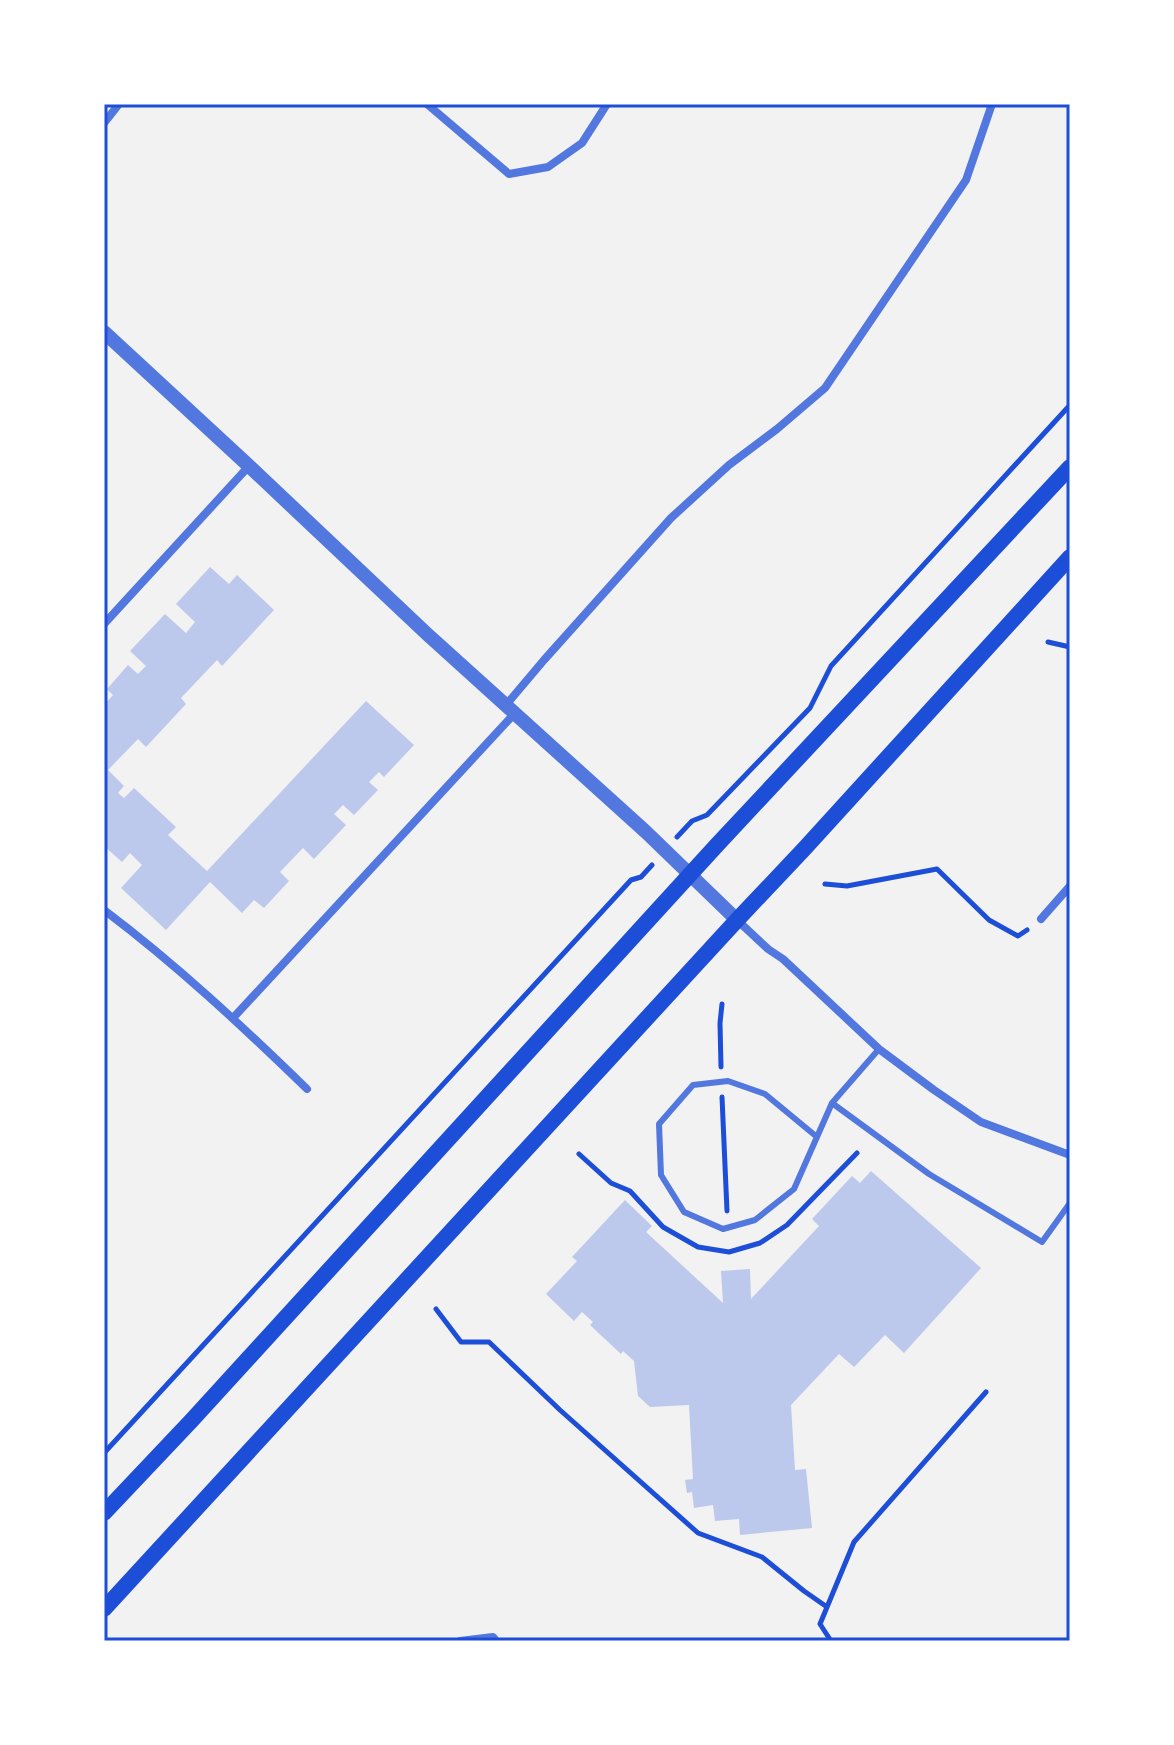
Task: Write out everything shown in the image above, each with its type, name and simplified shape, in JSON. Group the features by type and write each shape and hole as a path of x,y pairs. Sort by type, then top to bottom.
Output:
{"main road":[{"path":"104,1513 1070,467"},
{"path":"104,1609 1070,557"}],"street":[{"path":"104,123 119,104"},
{"path":"427,104 509,174 548,167 582,143 607,104"},
{"path":"233,1018 511,709 544,660 671,518 729,465 825,388 966,180 992,104"},
{"path":"104,332 879,1049 981,1122 1070,1155"},
{"path":"104,624 249,466"},
{"path":"1041,919 1070,886"},
{"path":"104,910 150,944 307,1089"},
{"path":"460,1641 493,1637 496,1641"}],"lane":[{"path":"817,1137 765,1094 728,1081 693,1085 659,1124 661,1175 684,1212 723,1229 755,1220 794,1189 817,1137 832,1103 879,1049"},
{"path":"832,1103 929,1174 1042,1242 1070,1203"}],"path":[{"path":"692,821 707,815 810,708 831,666 1070,405"},
{"path":"1048,642 1070,647"},
{"path":"825,884 847,886 937,869 989,920 1010,933 1018,936 1041,919"},
{"path":"104,1453 631,880 641,877"},
{"path":"722,1004 720,1023 729,1252"},
{"path":"436,1309 461,1342 489,1342 698,1533 762,1557 827,1607"},
{"path":"831,1641 820,1624 854,1542 986,1392"}],"building":[{"path":"210,567 229,584 237,575 274,610 222,666 217,660 181,698 186,704 146,747 138,739 108,770 124,786 118,793 124,798 134,788 176,827 168,835 207,871 366,701 414,745 384,777 379,772 369,782 378,790 354,815 343,805 334,814 346,825 314,859 303,848 280,872 289,881 264,908 254,900 242,913 210,882 166,930 121,888 142,865 130,853 122,862 104,846 104,705 113,695 107,689 128,665 138,674 146,666 130,651 165,614 186,633 195,622 176,604"},
{"path":"871,1171 981,1268 904,1353 885,1335 854,1367 839,1354 791,1405 795,1470 806,1469 812,1528 740,1535 739,1519 715,1521 713,1505 694,1508 692,1492 687,1493 685,1480 693,1479 689,1405 650,1407 638,1396 634,1361 623,1351 621,1354 590,1325 593,1322 582,1312 574,1321 546,1294 577,1261 572,1257 625,1200 652,1226 646,1232 723,1303 721,1271 750,1269 751,1299 819,1226 812,1219 852,1176 860,1183"}]}
